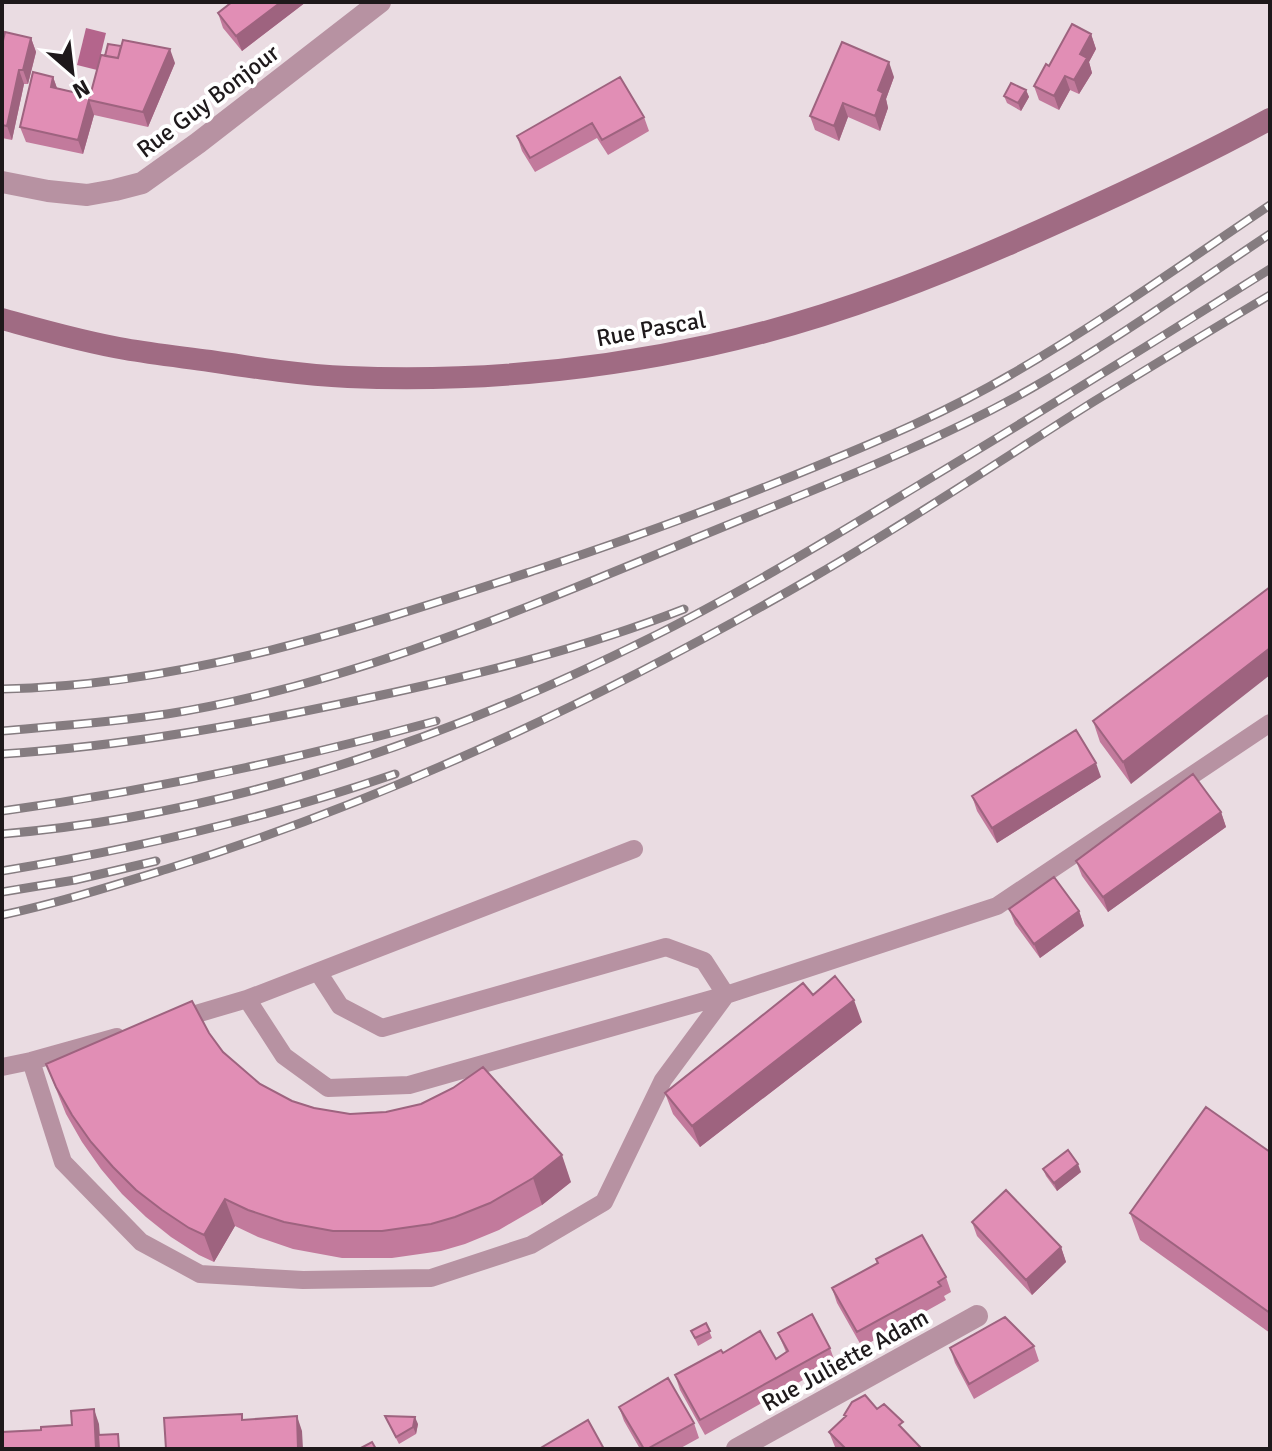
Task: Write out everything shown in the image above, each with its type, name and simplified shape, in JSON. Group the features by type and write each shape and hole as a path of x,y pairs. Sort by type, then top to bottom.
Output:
{"main road":[{"name":"Rue Pascal","path":"2,319 122,348 286,373 424,377 497,375 628,361 713,345 800,321 950,269 1146,183 1270,119"}],"street":[{"name":"Rue Guy Bonjour","path":"2,182 87,195 142,183 380,2"},
{"name":"Rue Juliette Adam","path":"737,1449 772,1441 977,1316"}],"lane":[{"path":"247,999 284,1056 328,1088 409,1085 726,995 997,906 1270,723"},
{"path":"160,1024 247,999 634,849"},
{"path":"318,972 340,1006 382,1028 666,947 704,961 726,995"},
{"path":"31,1061 63,1162 141,1242 153,1249 200,1274 303,1280 431,1278 531,1245 604,1202 663,1080 726,995"},
{"path":"2,1067 132,1032"}],"shaded area":[{"path":"86,28 106,33 97,70 77,65"}],"building":[{"path":"232,2 281,2 236,36 218,13"},
{"path":"1072,24 1091,34 1080,54 1087,58 1074,80 1065,76 1054,96 1034,86"},
{"path":"5,32 31,38 23,70 19,70 7,126 2,125 2,45"},
{"path":"123,40 170,49 143,112 89,100 78,140 20,127 33,72 53,77 51,87 90,96 101,55 118,58"},
{"path":"842,42 889,62 878,90 883,93 875,116 843,103 834,126 810,116"},
{"path":"108,44 121,46 118,58 105,56"},
{"path":"620,77 644,117 602,140 592,123 530,158 517,136"},
{"path":"1011,83 1026,90 1018,103 1004,96"},
{"path":"1270,587 1270,648 1123,762 1093,721"},
{"path":"1076,730 1096,763 992,828 972,796"},
{"path":"1193,774 1221,812 1103,897 1076,861"},
{"path":"1054,877 1079,911 1034,944 1009,909"},
{"path":"835,976 854,1000 692,1126 665,1093 803,983 813,995"},
{"path":"192,1001 223,1052 260,1084 292,1101 350,1114 386,1112 421,1104 453,1088 483,1067 562,1155 533,1178 490,1203 431,1224 382,1231 333,1231 284,1222 225,1199 204,1235 162,1210 113,1167 72,1115 46,1064"},
{"path":"1206,1107 1270,1152 1270,1313 1130,1213"},
{"path":"1068,1150 1078,1164 1054,1183 1043,1169"},
{"path":"1006,1190 1061,1247 1026,1280 972,1222"},
{"path":"922,1235 946,1277 938,1282 941,1286 857,1332 832,1288 878,1263 876,1259"},
{"path":"812,1314 830,1348 700,1420 675,1375 721,1350 723,1353 760,1331 776,1359 788,1351 778,1333"},
{"path":"1005,1317 1034,1346 969,1384 950,1348"},
{"path":"706,1323 710,1331 695,1338 691,1331"},
{"path":"668,1378 694,1423 644,1449 619,1407"},
{"path":"865,1395 877,1409 884,1404 903,1422 899,1425 922,1449 846,1449 829,1432 846,1416 852,1402"},
{"path":"94,1409 96,1449 2,1449 2,1432 72,1425 71,1411"},
{"path":"242,1414 242,1420 297,1416 298,1449 166,1449 164,1418"},
{"path":"385,1416 415,1417 413,1427 396,1437"},
{"path":"588,1420 604,1449 539,1449"},
{"path":"118,1434 119,1449 99,1449 98,1435"},
{"path":"372,1442 376,1449 359,1449"}],"railway":[{"path":"2,689 139,677 274,649 474,590 713,507 891,435 987,388 1109,314 1270,205"},
{"path":"2,731 147,717 232,702 361,667 487,623 944,433 1032,388 1093,351 1270,234"},
{"path":"2,834 169,810 252,791 413,740 570,676 683,621 792,561 1270,269"},
{"path":"2,915 167,869 335,810 579,702 738,620 850,555 1270,295"},
{"path":"2,754 94,746 186,733 368,698 528,660 607,637 684,609"},
{"path":"2,811 220,773 436,721"},
{"path":"2,871 200,831 298,805 395,774"},
{"path":"2,892 75,880 156,861"}]}
